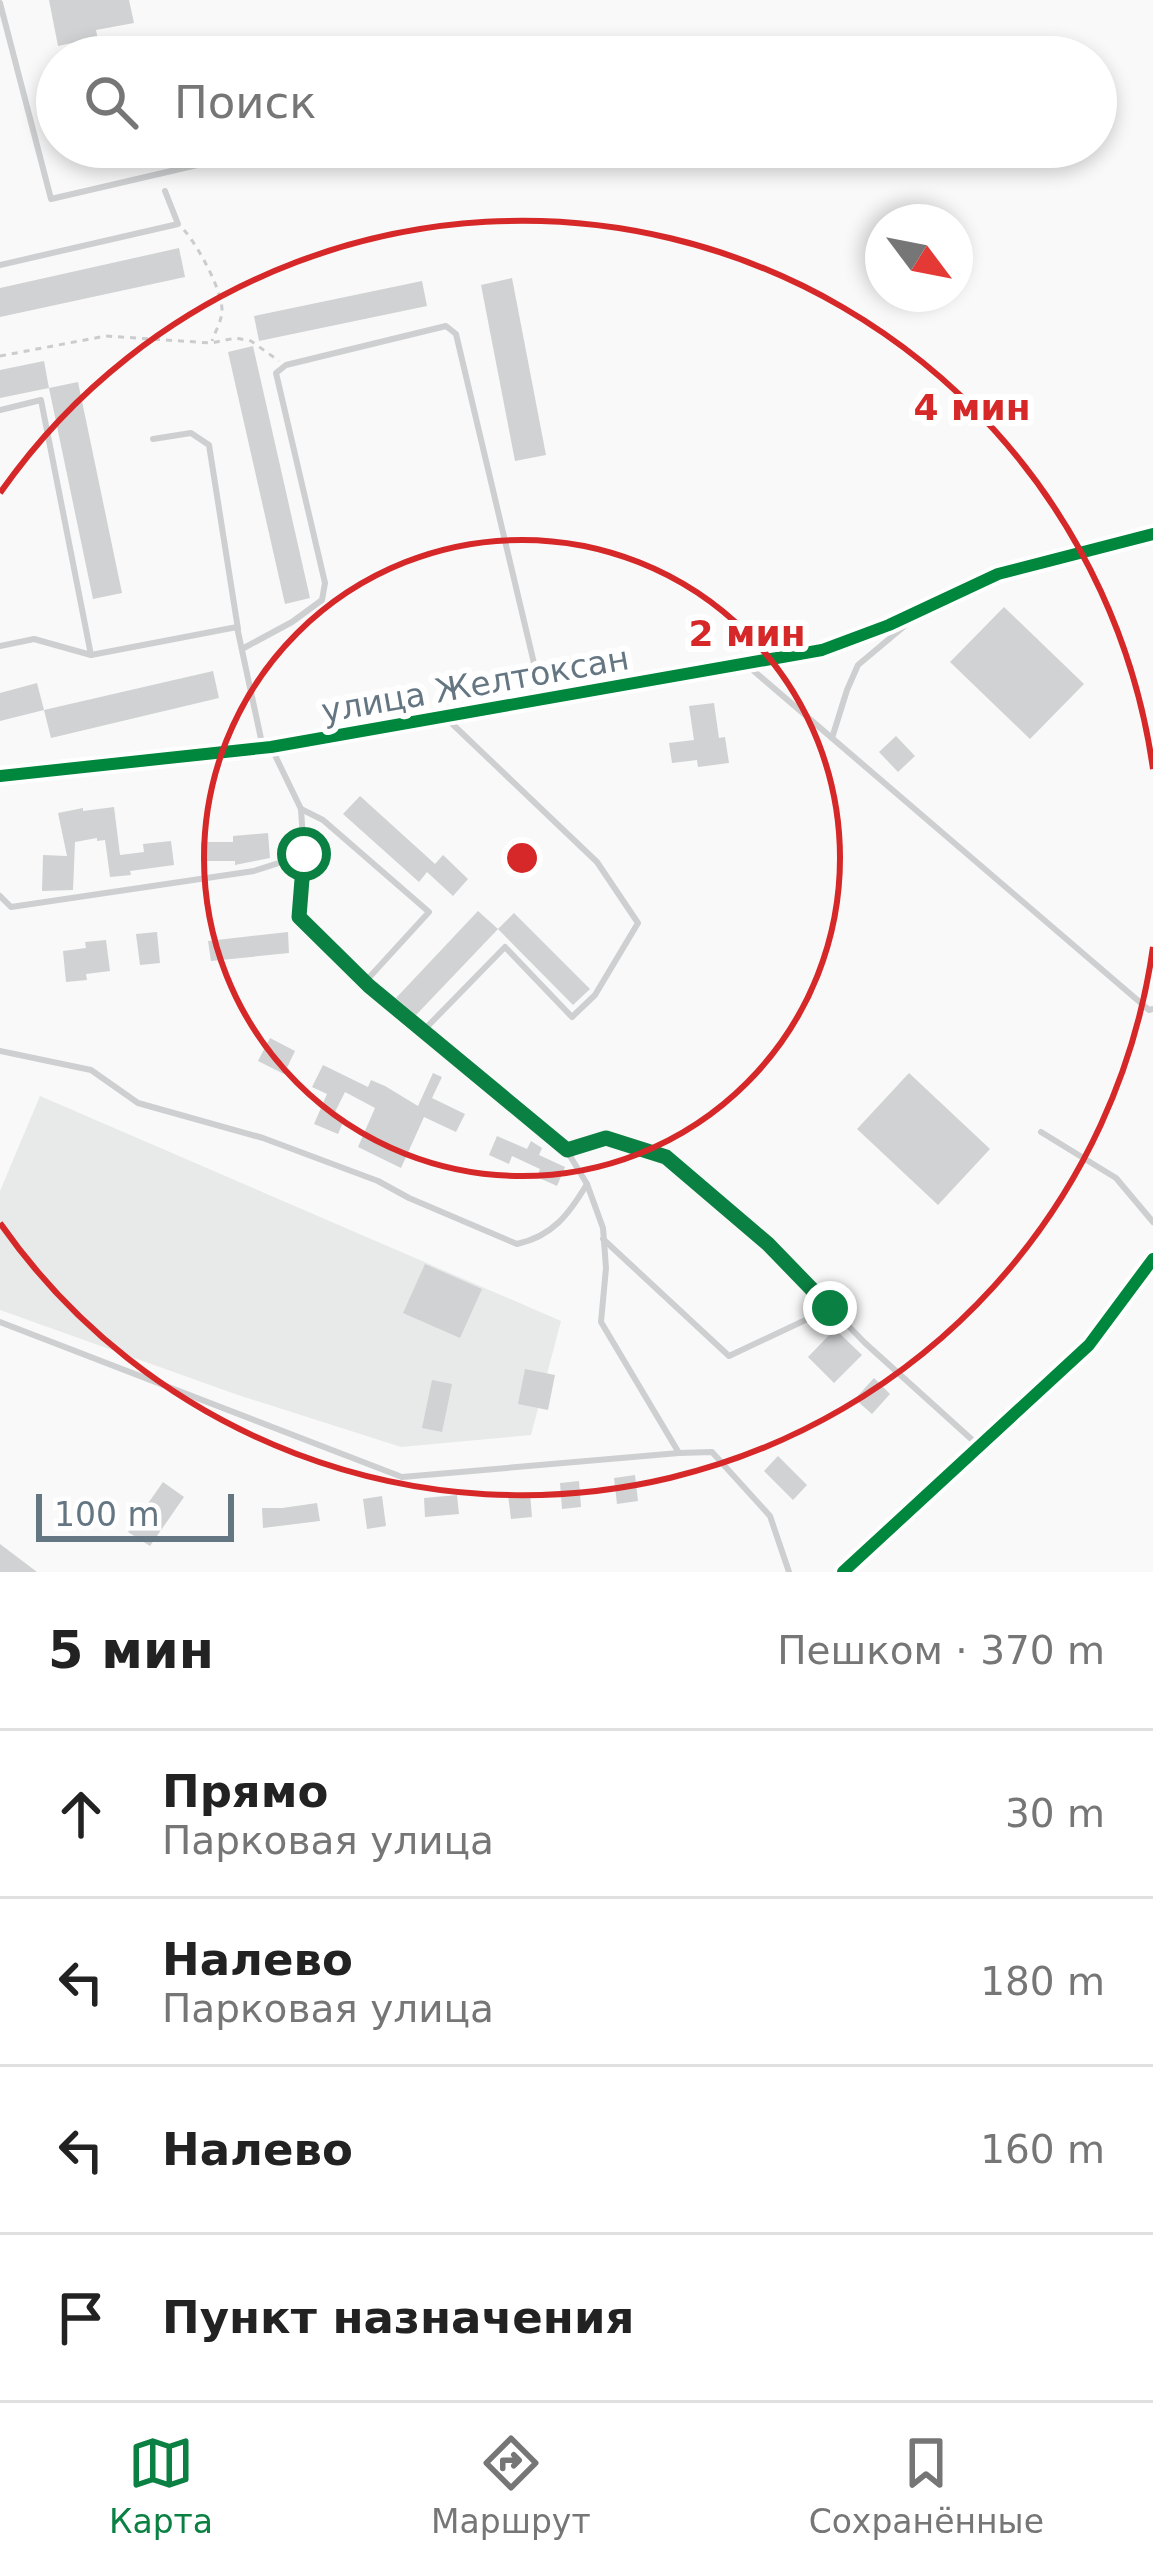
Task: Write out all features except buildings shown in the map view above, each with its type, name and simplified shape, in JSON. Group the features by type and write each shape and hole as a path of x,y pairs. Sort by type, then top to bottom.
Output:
{"street":[{"name":"улица Желтоксан","path":"0,776 267,747 822,650 998,574 1153,534"},
{"path":"842,1572 1090,1345 1153,1259"}],"lane":[{"path":"0,3 36,141"},
{"path":"43,168 51,199 184,168"},
{"path":"0,265 178,224 165,191"},
{"path":"242,649 322,600 325,583 275,373 286,365 442,327 456,334 543,700"},
{"path":"0,410 41,400 91,655"},
{"path":"153,439 191,433 209,445 240,639 267,747 302,809 299,917 365,982 567,1150 587,1184 603,1239 601,1322 679,1453"},
{"path":"832,738 858,665 926,608"},
{"path":"0,646 34,639 91,655 237,627 240,639"},
{"path":"746,664 1153,1010"},
{"path":"423,1031 506,947 572,1017 596,995 638,923 597,862 445,717"},
{"path":"302,809 323,820 429,912 365,982"},
{"path":"0,896 11,907 254,871 304,854"},
{"path":"0,1051 91,1070 138,1103 282,1145 378,1181 517,1244 553,1229 587,1184"},
{"path":"1041,1132 1116,1178 1153,1222"},
{"path":"567,1150 606,1138 666,1157 768,1244 911,1386 980,1446"},
{"path":"603,1239 729,1356 830,1308"},
{"path":"0,1322 402,1477 712,1452 770,1516 789,1572"}],"path":[{"path":"178,224 188,233 219,295 222,315 212,343"},
{"path":"0,356 106,336 212,343 236,338 251,341 286,365"}],"shaded area":[{"path":"40,1096 561,1321 531,1435 401,1447 0,1310 0,1191"}],"cycle path":[{"path":"0,776 271,747 822,650 889,625 998,574 1153,534"},
{"path":"843,1572 1089,1345 1153,1259"}],"route":[{"path":"304,854 299,917 369,986 567,1150 606,1138 666,1157 768,1244 830,1308"}]}
